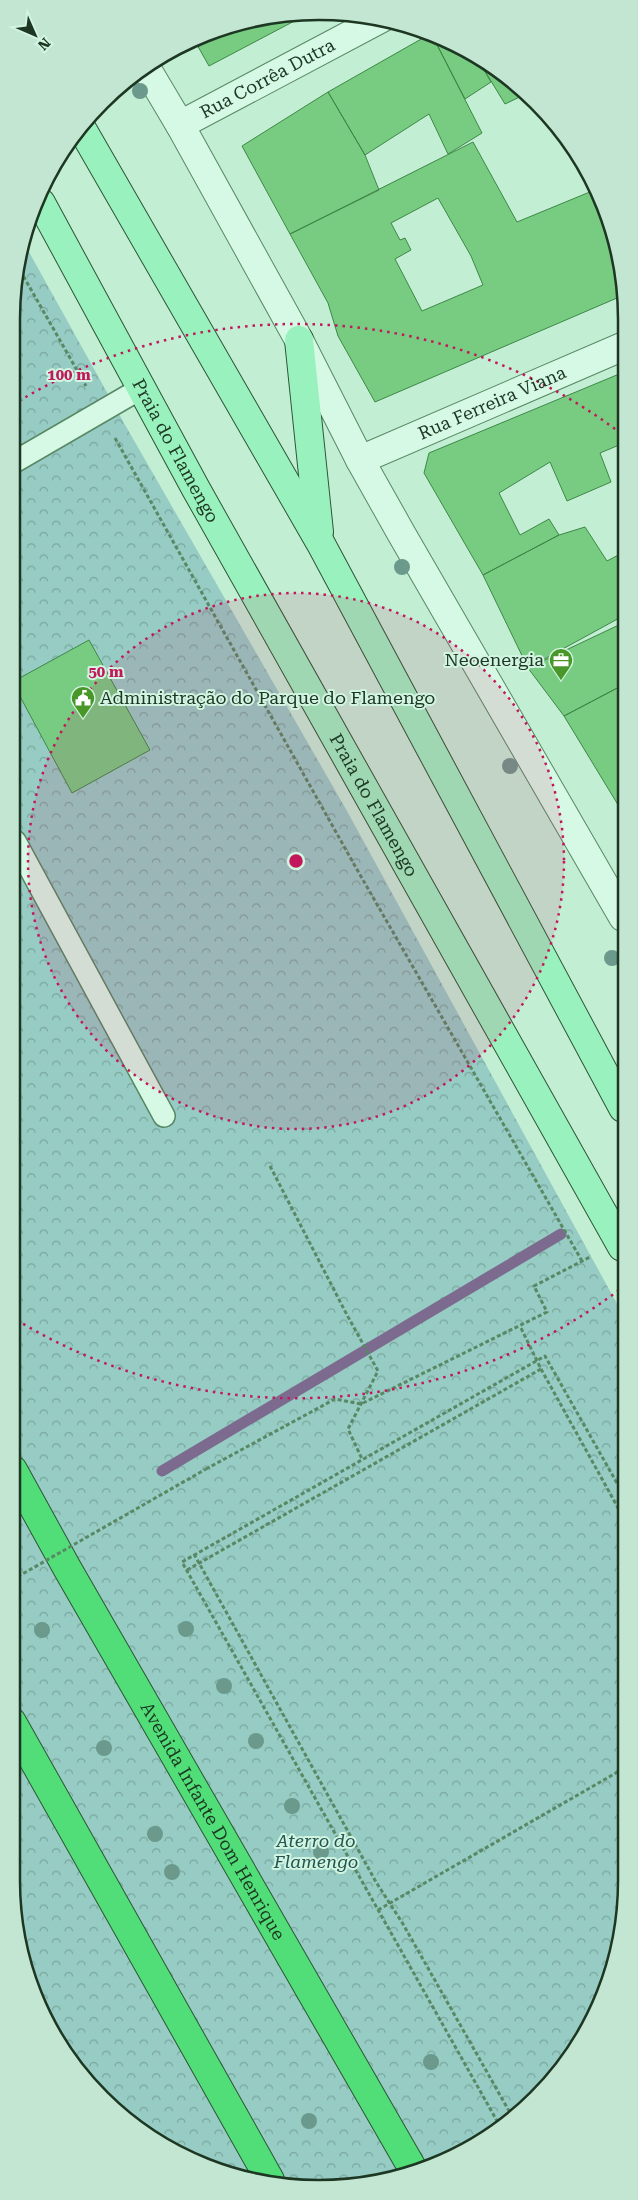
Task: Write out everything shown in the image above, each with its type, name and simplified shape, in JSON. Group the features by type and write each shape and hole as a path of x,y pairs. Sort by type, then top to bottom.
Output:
{"highway":[{"name":"Avenida Infante Dom Henrique","path":"20,1483 411,2165"},
{"path":"20,1736 267,2175"}],"main road":[{"path":"85,134 321,544 618,1101"},
{"name":"Praia do Flamengo","path":"42,207 140,389 618,1239"},
{"path":"299,340 321,544"}],"street":[{"name":"Rua Corrêa Dutra","path":"180,125 369,25"},
{"path":"149,73 299,340 360,460 618,908"},
{"name":"Rua Ferreira Viana","path":"360,460 618,349"}],"lane":[{"path":"20,459 140,389"},
{"path":"20,849 164,1116"}],"path":[{"path":"24,277 355,866 582,1261"},
{"path":"270,1166 346,1315 378,1371 348,1429 362,1459"},
{"path":"20,1575 206,1469 335,1399 361,1404 547,1312 534,1286 582,1261 618,1245"},
{"path":"520,1326 536,1361 618,1508"},
{"path":"497,2121 182,1562 545,1356 618,1485"},
{"path":"187,1570 541,1369"},
{"path":"194,1554 372,1874 509,2111"},
{"path":"378,1910 618,1772"}],"green space":[{"name":"Aterro do Flamengo","path":"28,251 124,423 347,811 618,1306 618,1881 615,1920 608,1958 587,2013 568,2047 556,2063 516,2106 485,2130 468,2140 415,2164 377,2174 319,2180 261,2174 223,2164 169,2140 122,2106 94,2078 70,2047 60,2030 36,1977 30,1958 23,1920 20,1881 20,319 23,280"}],"building":[{"path":"293,22 209,66 198,46 242,30"},
{"path":"422,39 437,45 482,133 448,154 429,114 365,155 328,92"},
{"path":"437,45 483,69 491,82 465,99"},
{"path":"484,69 519,97 505,104"},
{"path":"328,92 365,155 379,190 290,234 242,146"},
{"path":"473,142 517,222 589,192 608,242 617,298 375,402 338,336 328,303 290,234","holes":["438,198 471,256 483,285 422,311 395,259 411,250 405,238 400,240 391,223"]},
{"path":"618,374 618,446 600,453 611,482 567,501 550,462 499,493 520,535 549,519 559,535 483,575 424,473 429,453"},
{"path":"585,527 607,561 618,555 618,619 528,668 483,575 559,535"},
{"path":"618,625 618,688 564,716 528,668"},
{"name":"Administração do Parque do Flamengo","path":"89,640 150,750 72,793 20,696 20,678"},
{"path":"618,688 618,805 564,716"}],"waterway":[{"path":"162,1471 561,1234"}],"place":[{"name":"Neoenergia","path":"561,681"},
{"name":"Administração do Parque do Flamengo","path":"83,719"}]}
